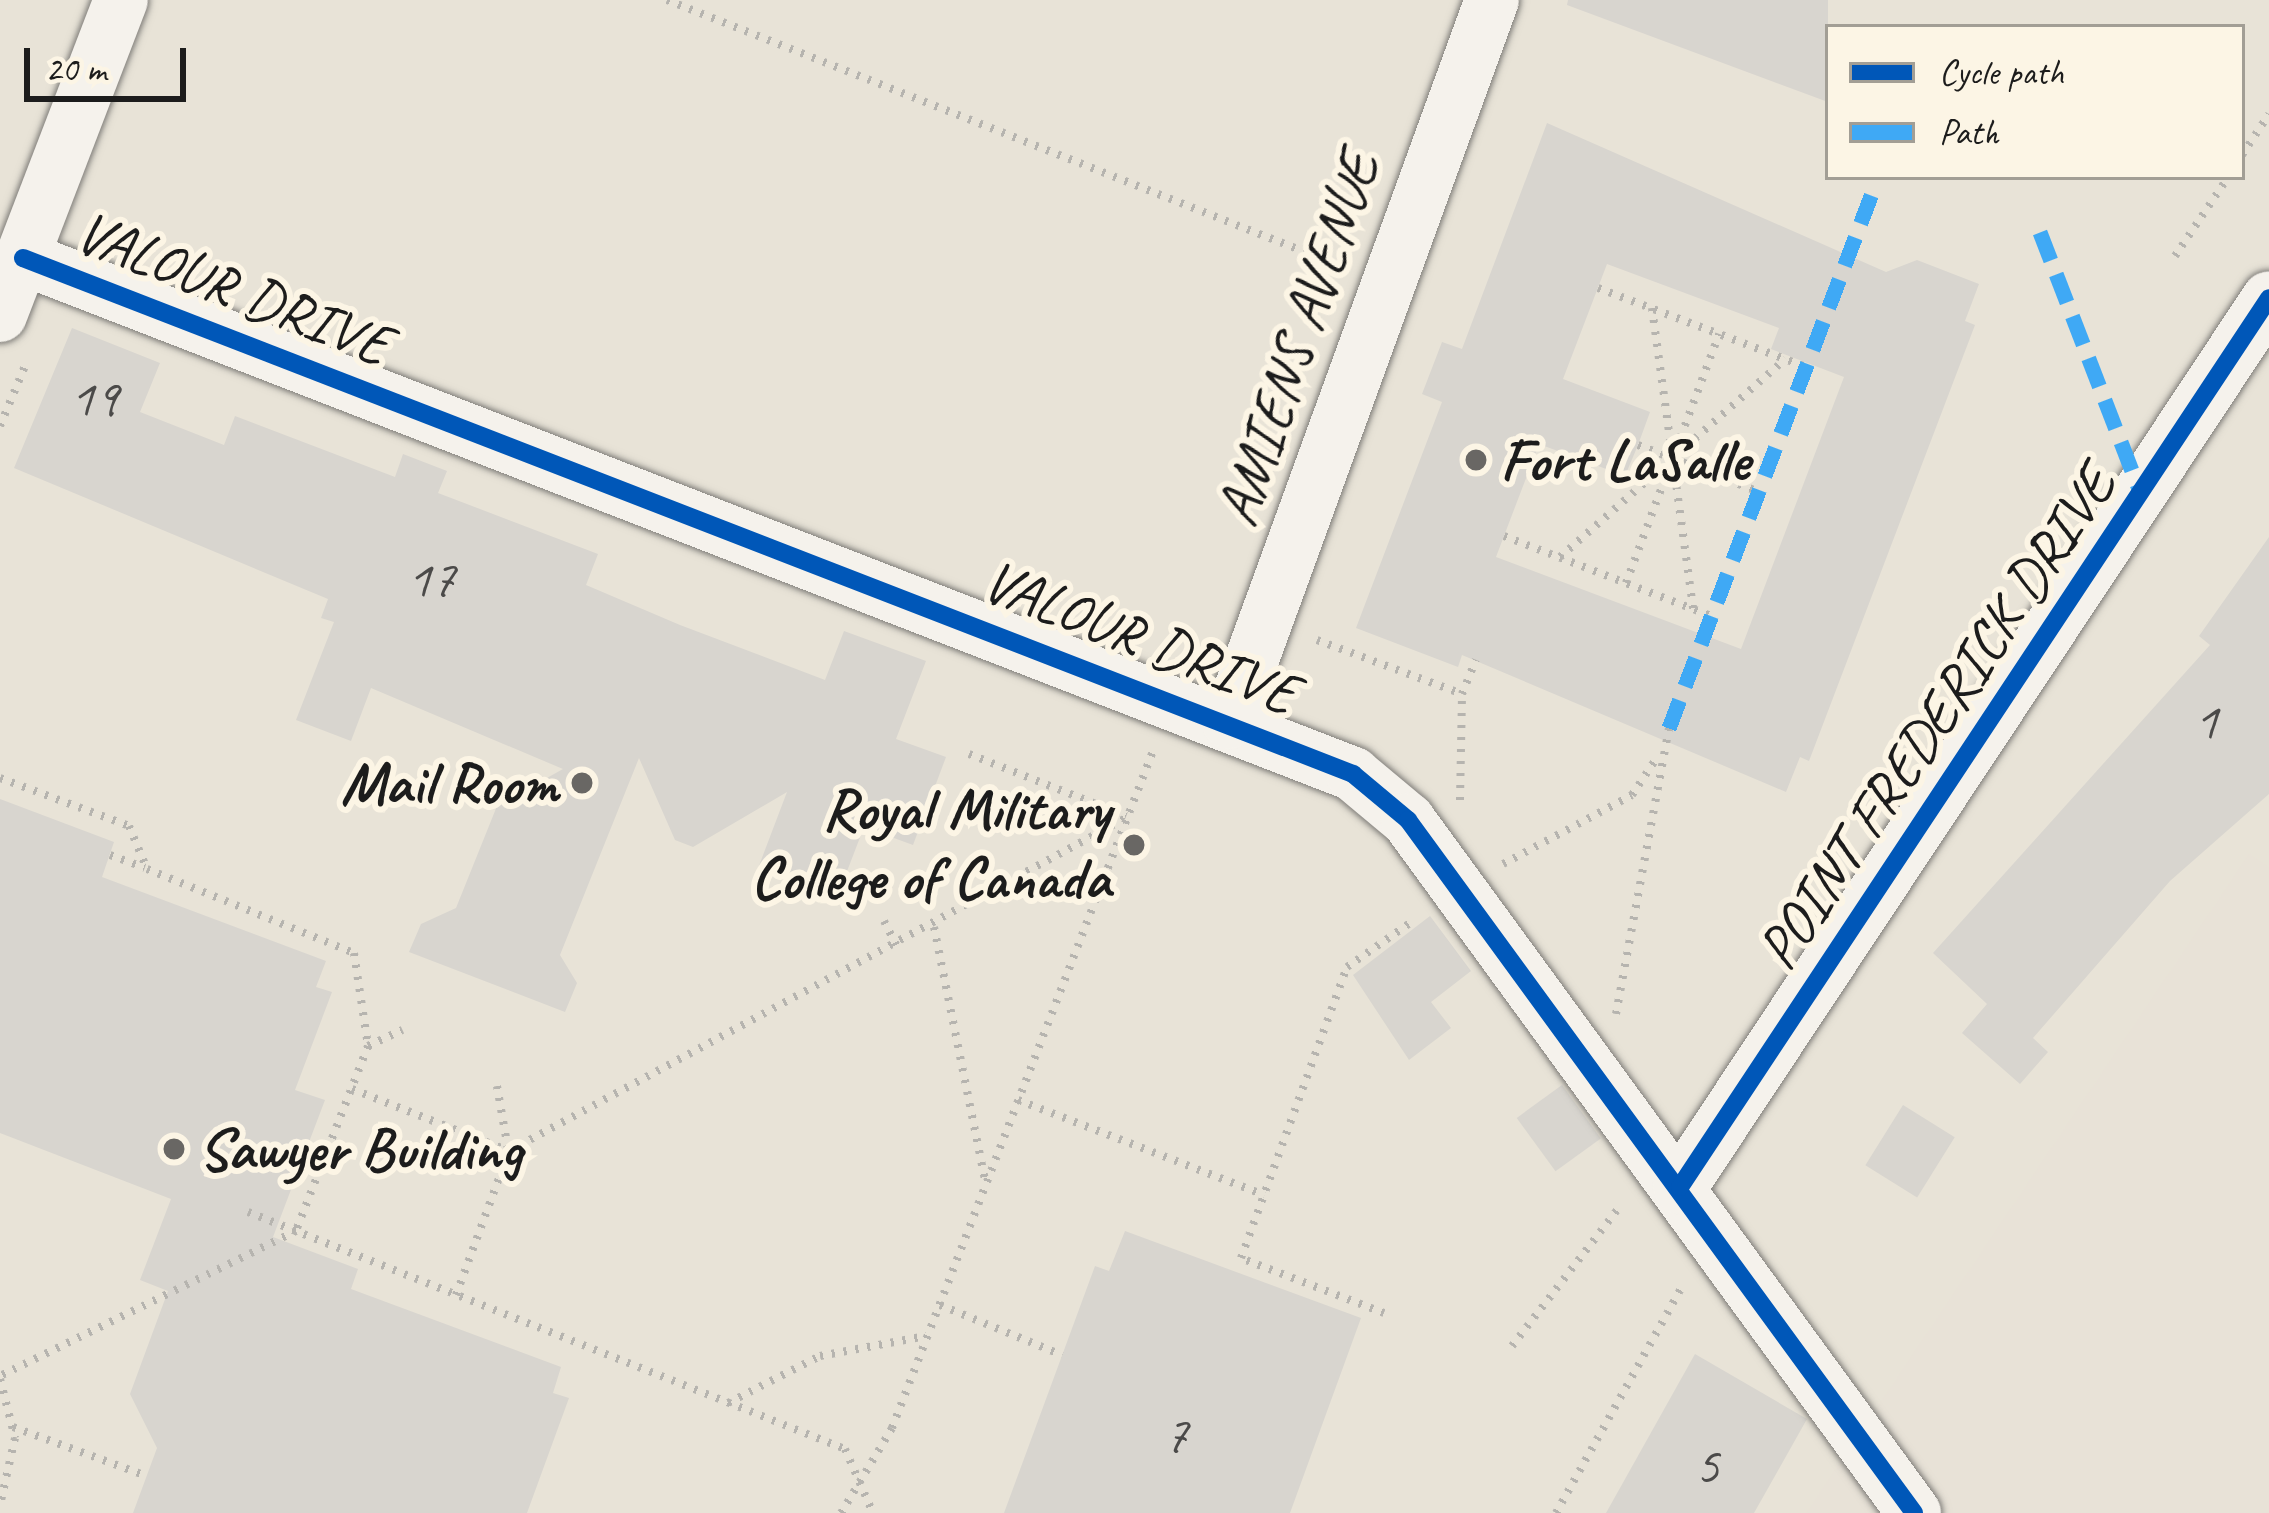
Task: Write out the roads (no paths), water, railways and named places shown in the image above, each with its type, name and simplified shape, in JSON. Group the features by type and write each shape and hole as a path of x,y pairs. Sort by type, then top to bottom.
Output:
{"street":[{"path":"23,258 121,0"},
{"name":"AMIENS AVENUE","path":"1229,722 1384,283 1492,0"},
{"name":"VALOUR DRIVE","path":"0,315 23,258 1229,722 1353,774 1408,820 1713,1231 1913,1513"},
{"name":"POINT FREDERICK DRIVE","path":"1680,1187 2269,298"}],"place":[{"name":"Fort LaSalle","path":"1476,460"},
{"name":"Mail Room","path":"582,783"},
{"name":"Royal Military College of Canada","path":"1134,845"},
{"name":"Sawyer Building","path":"174,1149"}]}
